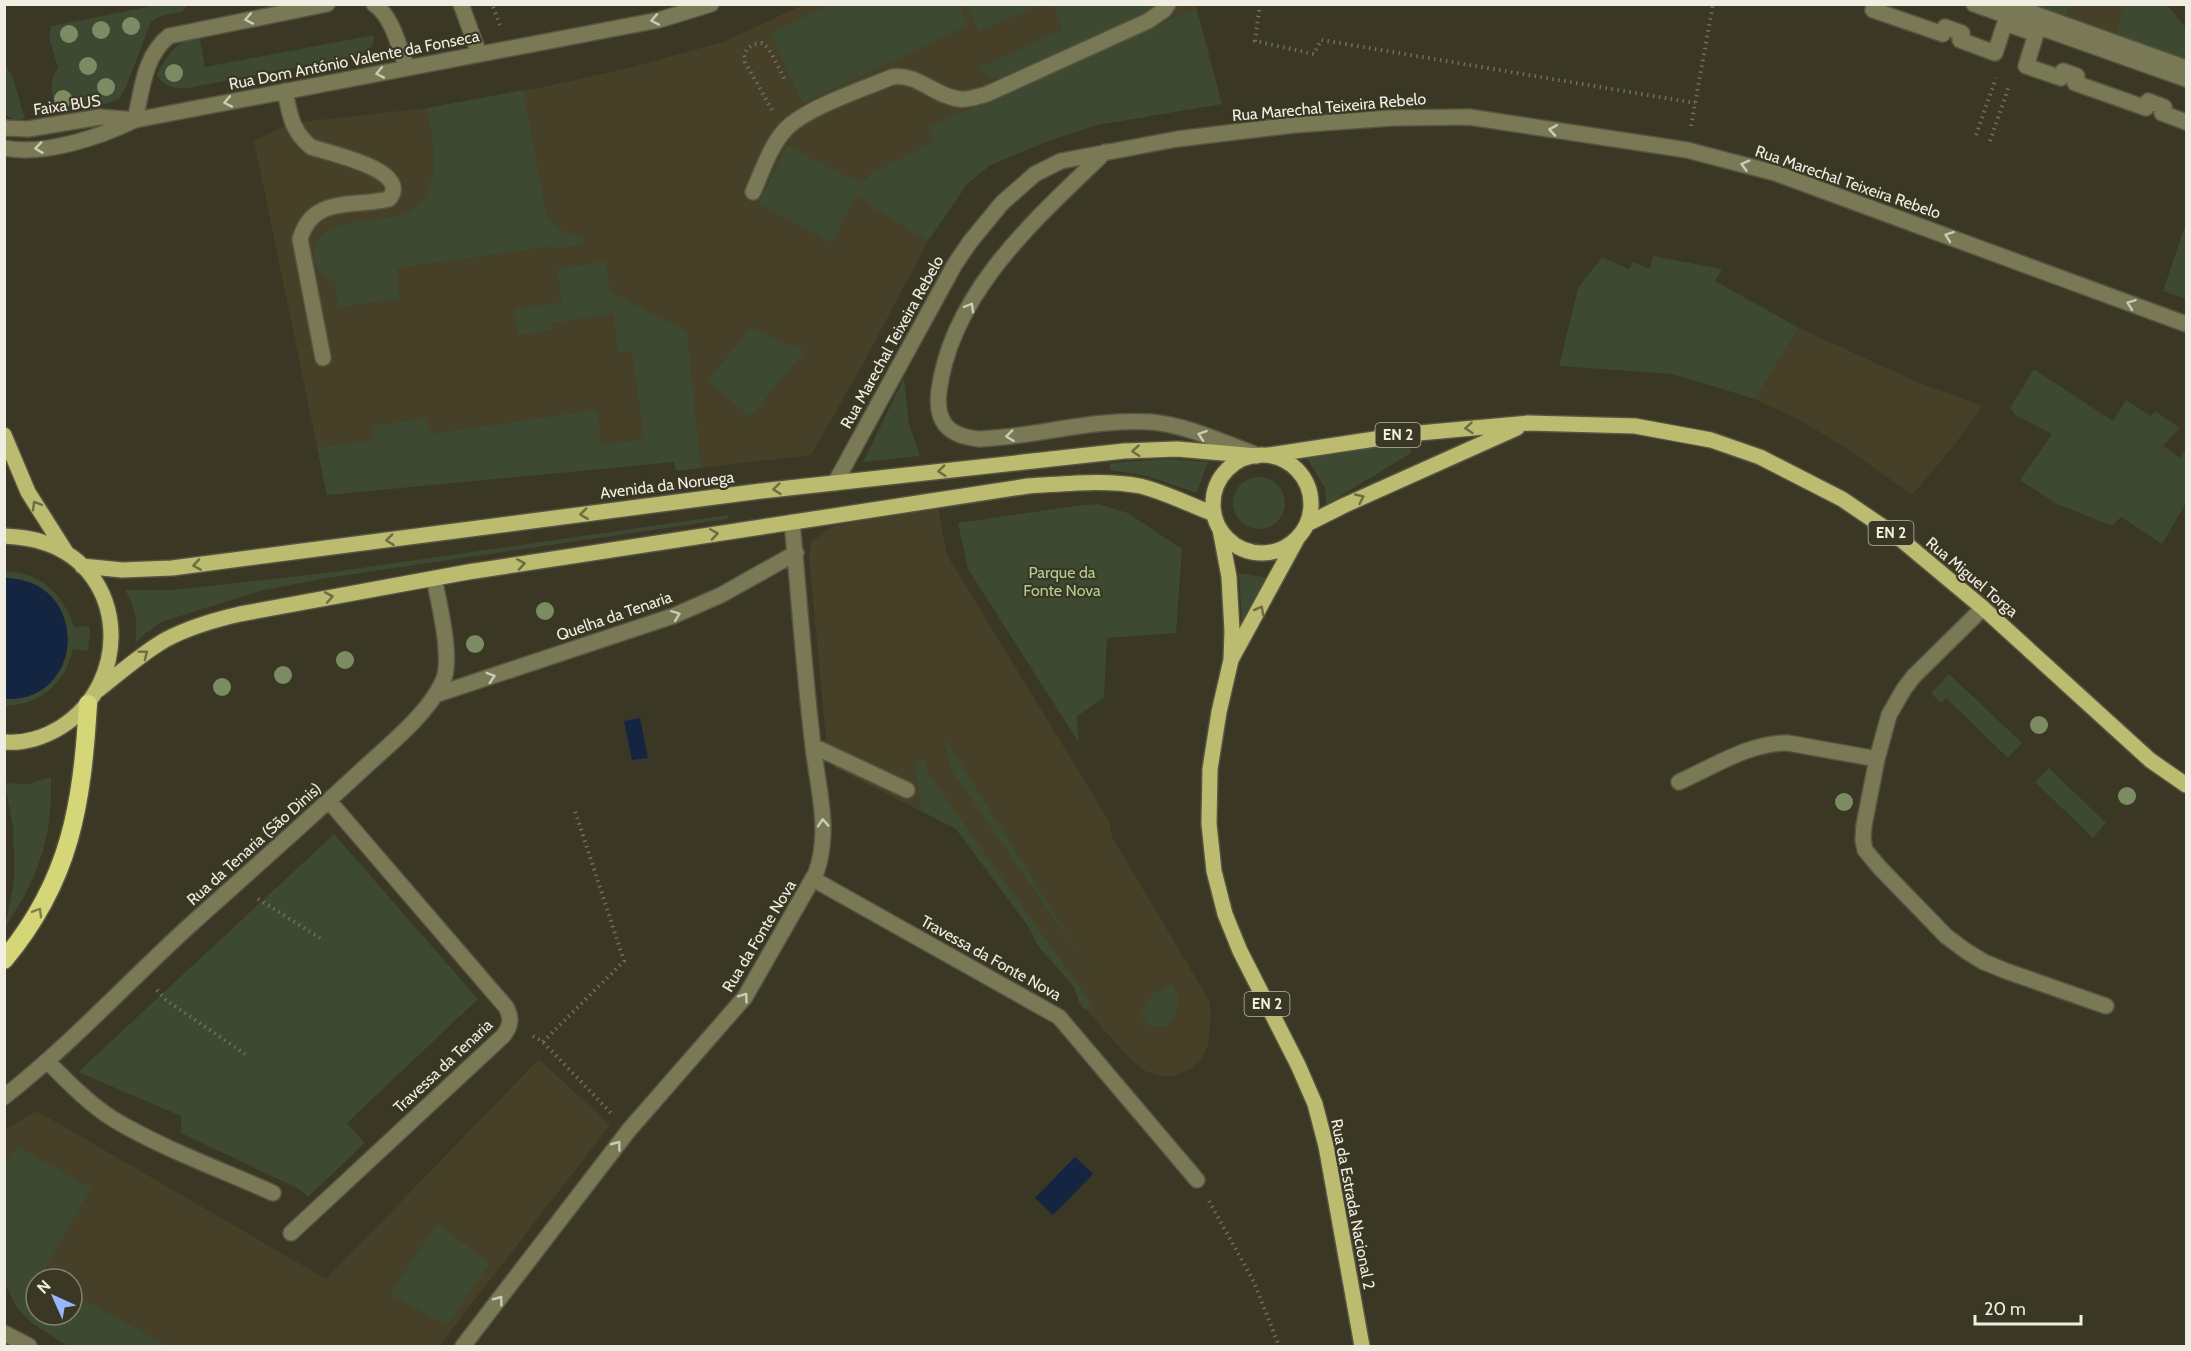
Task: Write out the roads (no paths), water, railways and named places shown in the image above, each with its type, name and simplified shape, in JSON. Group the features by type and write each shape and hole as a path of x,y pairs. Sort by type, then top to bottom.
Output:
{"highway":[{"path":"4,960 19,942 40,908 60,867 72,833 93,697"}],"main road":[{"name":"EN 2","path":"1231,660 1231,595 1227,560 1214,514 1214,498 1218,483 1228,470 1241,460 1263,455 1407,434 1528,423"},
{"name":"EN 2","path":"1220,530 1230,541 1243,549 1258,553 1273,552 1286,547 1303,530 1354,501 1528,423"},
{"name":"Rua Miguel Torga","path":"1528,423 1635,426 1711,440 1760,457 1824,489 1868,515 1943,574 2150,760 2186,783"},
{"path":"4,435 28,492 68,554"},
{"name":"Avenida da Noruega","path":"82,566 122,570 172,568 835,483 1143,450 1208,450 1263,455"},
{"name":"EN 2","path":"1231,660 1303,530 1312,509 1310,493 1304,479 1294,467 1281,459 1263,455"},
{"path":"4,742 33,740 54,732 72,720 93,697 156,646 200,625 240,614 434,578 1028,486 1094,483 1141,487 1214,514"},
{"path":"4,536 24,537 47,543 68,554 95,582 105,602 111,624 112,646 108,669 93,697"},
{"name":"Rua da Estrada Nacional 2","path":"1231,660 1219,712 1210,769 1209,824 1214,871 1232,933 1298,1065 1318,1114 1330,1166 1362,1347"}],"street":[{"path":"135,120 150,59 158,46 169,36 327,4"},
{"path":"374,4 388,21 407,68"},
{"path":"461,4 479,54"},
{"name":"Rua Dom António Valente da Fonseca","path":"4,148 19,150 42,148 88,139 106,134 135,120 674,16 711,4"},
{"path":"753,192 784,131 796,120 892,77 903,75 916,79 945,96 957,99 968,99 987,94 1148,21 1164,10 1168,4"},
{"path":"1875,4 1873,10 1943,34 1945,27 1962,33 1960,40 1995,52 2005,23 2036,34 2026,66 2061,78 2063,71 2077,76 2075,82 2146,108 2148,101 2164,106 2162,113 2187,122"},
{"path":"1974,4 2187,79"},
{"path":"2007,4 2187,68"},
{"path":"285,91 292,123 304,141 322,151 367,164 388,178 393,187 393,194 389,199 322,209 311,216 303,227 300,239 322,358"},
{"name":"Rua Marechal Teixeira Rebelo","path":"835,483 945,281 985,223 1020,186 1047,167 1075,158 1177,139 1294,125 1434,116 1498,121 1687,150 1802,182 2187,324"},
{"name":"Faixa BUS","path":"4,128 28,129 100,117 135,120"},
{"path":"1105,152 1034,222 1000,262 972,303 960,323 945,363 939,395 941,419 947,428 956,434 979,439 1131,421 1152,422 1186,429 1263,455"},
{"name":"Rua da Fonte Nova","path":"463,1347 629,1130 745,997 813,879 823,851 824,823 813,746 792,522"},
{"name":"Quelha da Tenaria","path":"435,695 674,616 721,595 796,553"},
{"name":"Rua da Tenaria (São Dinis)","path":"4,1097 47,1061 140,972 329,801 398,736 435,695 446,674 447,664 434,578"},
{"path":"1983,608 1904,688 1889,715 1877,759 1863,840 1871,859 1946,936 1966,951 2006,971 2106,1006"},
{"path":"1679,782 1748,750 1776,743 1788,743 1877,759"},
{"path":"813,746 907,790"},
{"name":"Travessa da Tenaria","path":"291,1233 503,1036 509,1029 511,1021 506,1007 329,801"},
{"name":"Travessa da Fonte Nova","path":"813,879 1059,1017 1197,1180"},
{"path":"47,1061 78,1092 112,1118 144,1135 273,1193"},
{"path":"4,1333 29,1347"}],"water":[{"path":"5,578 33,584 53,598 64,618 68,640 63,663 51,682 32,695 5,699"},
{"path":"640,718 648,758 632,760 624,721"},
{"path":"1075,1157 1093,1174 1053,1215 1035,1198"}],"park label":[{"name":"Parque da Fonte Nova","path":"1062,581"}]}
